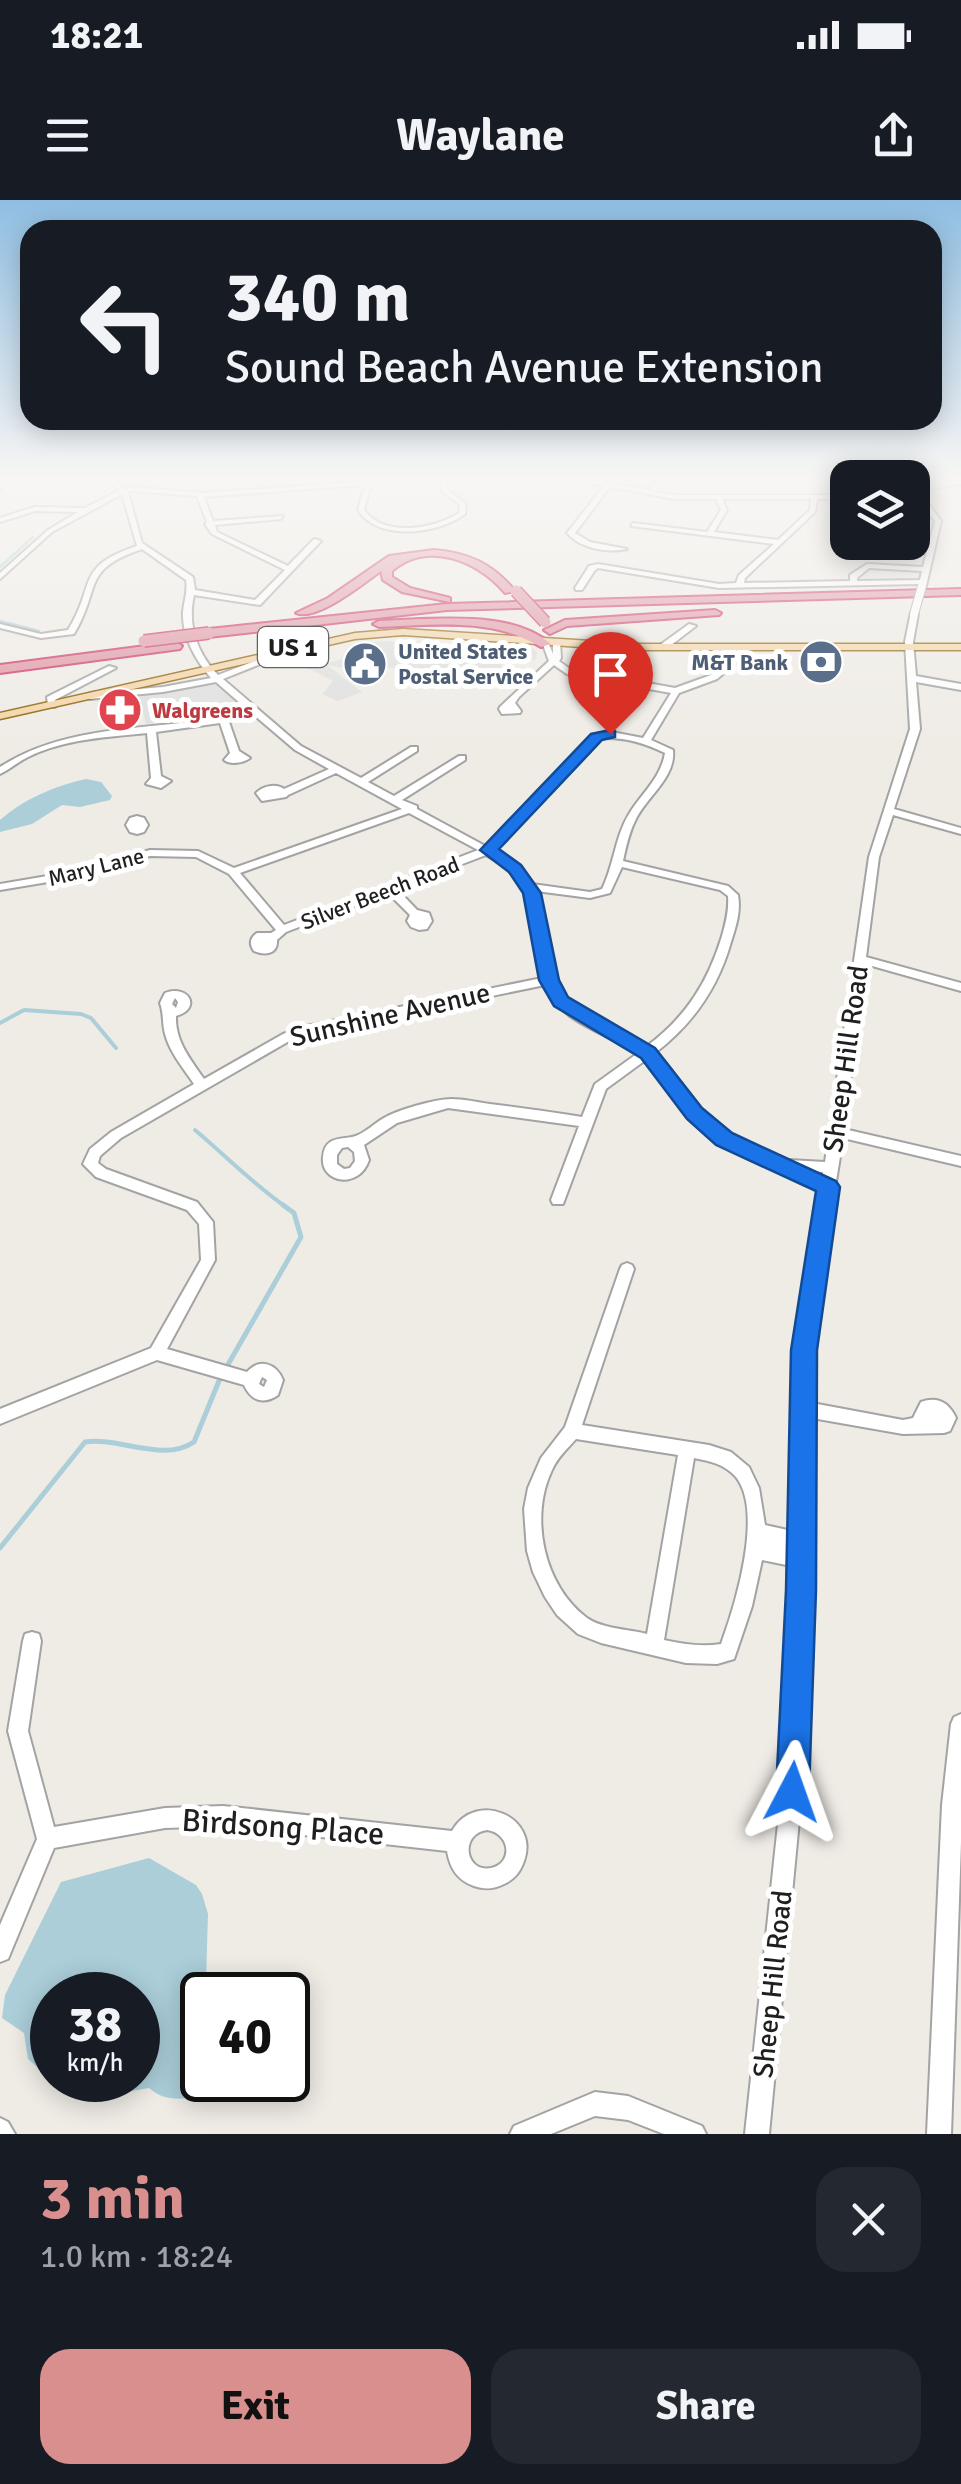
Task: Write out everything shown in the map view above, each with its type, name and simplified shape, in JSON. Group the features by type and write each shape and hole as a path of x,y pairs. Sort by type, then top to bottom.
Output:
{"highway":[{"path":"0,661 176,646 308,611 332,600 379,567"},
{"path":"390,567 386,572 400,588 443,600 578,603"},
{"path":"484,567 512,591"},
{"path":"490,567 498,572 546,635"},
{"path":"0,670 144,642 381,612 961,592"},
{"path":"277,632 444,615 961,600"},
{"path":"546,635 556,624 570,622 813,606"},
{"path":"209,635 363,625 454,624 510,626 546,635"},
{"path":"454,624 501,628 505,631 500,636"}],"main road":[{"name":"US 1","path":"380,634 546,635"},
{"name":"US 1","path":"0,716 275,651 380,634 546,635 663,647 961,647"}],"street":[{"path":"0,644 5,628 40,636 71,632 93,574 101,567"},
{"path":"173,567 186,575 192,592 187,618 207,668 254,712 294,745 489,850 515,869 529,887 542,930 549,980 555,994 570,1010 648,1053 710,1128 741,1148 830,1177"},
{"path":"284,567 290,570"},
{"path":"192,592 257,603 293,567"},
{"path":"579,588 594,567"},
{"path":"605,567 739,586 922,584"},
{"path":"739,586 753,567"},
{"path":"854,582 853,578 865,567"},
{"path":"891,567 926,569"},
{"name":"Sheep Hill Road","path":"757,2134 795,1758 806,1319 837,1132 874,856 914,736 909,648 926,569"},
{"path":"663,647 692,626"},
{"path":"546,635 554,661 570,672 676,691 721,673 740,655 740,648"},
{"path":"85,697 218,679 261,664 275,651"},
{"path":"511,704 542,668 554,661"},
{"path":"52,704 50,699 112,668"},
{"path":"910,678 961,687"},
{"path":"645,742 676,691"},
{"path":"0,771 26,754 254,712"},
{"path":"223,718 235,753"},
{"path":"151,728 156,778"},
{"path":"489,850 597,737 612,734 666,749 671,759 627,826 620,864 602,894 529,887"},
{"path":"363,780 414,750"},
{"path":"397,799 462,758"},
{"path":"284,793 338,768"},
{"path":"233,872 413,808"},
{"path":"890,811 961,831"},
{"path":"140,829 150,853"},
{"name":"Silver Beech Road","path":"277,934 489,850"},
{"name":"Mary Lane","path":"0,888 72,875 150,853 198,854 233,872 277,934"},
{"path":"558,1200 600,1087 613,1074 648,1053 712,986 735,901 724,888 620,864"},
{"path":"391,890 416,915"},
{"path":"860,959 961,988"},
{"name":"Sunshine Avenue","path":"157,1352 208,1260 206,1222 192,1206 101,1174 90,1164 98,1149 200,1083 265,1046 310,1028 549,980"},
{"path":"171,1010 167,1020 171,1036 200,1083"},
{"path":"354,1145 392,1119 448,1103 586,1122"},
{"path":"837,1132 961,1161"},
{"path":"572,1431 724,1457 746,1474 756,1507 755,1541 742,1615 727,1652 710,1657 580,1625 539,1568 534,1506 544,1467 572,1431 627,1270"},
{"path":"0,1417 157,1352 250,1380"},
{"path":"803,1409 918,1426"},
{"path":"654,1646 686,1450"},
{"path":"755,1541 801,1550"},
{"path":"0,1951 47,1840 18,1731 32,1641"},
{"path":"938,2134 953,2017 952,1805 961,1724"},
{"name":"Birdsong Place","path":"47,1840 165,1818 223,1816 460,1842"},
{"path":"522,2134 595,2104 628,2108 694,2134"}],"shaded area":[{"path":"383,641 531,647 537,652 536,659 514,663 505,662 507,652 503,651 501,668 387,668 358,659 345,668 327,665 362,692 338,701 322,694 333,681 290,659 304,653 325,665 359,652 354,647 360,644"},
{"path":"215,684 240,706 238,710 146,724 139,695"}],"water":[{"path":"86,779 101,782 112,796 110,800 80,807 62,805 32,824 0,832 0,820 20,805 52,789"},
{"path":"149,1858 196,1885 202,1894 208,1914 206,1972 180,1972 180,2098 160,2095 160,1972 30,1972 30,2061 24,2033 2,2018 5,1995 61,1882"}],"building":[{"path":"599,644 611,645 606,658 593,657"}],"waterway":[{"path":"0,621 39,631"},
{"path":"0,1023 24,1010 81,1014 91,1018 116,1048"},
{"path":"195,1130 286,1207"},
{"path":"226,1368 301,1237 294,1213 283,1205"},
{"path":"0,1548 85,1442 155,1450 182,1448 194,1442 221,1376"}],"place":[{"name":"M&T Bank","path":"821,662"},
{"name":"United States Postal Service","path":"365,664"},
{"name":"Walgreens","path":"120,710"}],"route":[{"path":"610,734 597,737 489,850 515,869 532,893 546,947 549,980 561,1002 657,1060 695,1114 724,1139 828,1187 804,1350 801,1590 792,1792"}]}
